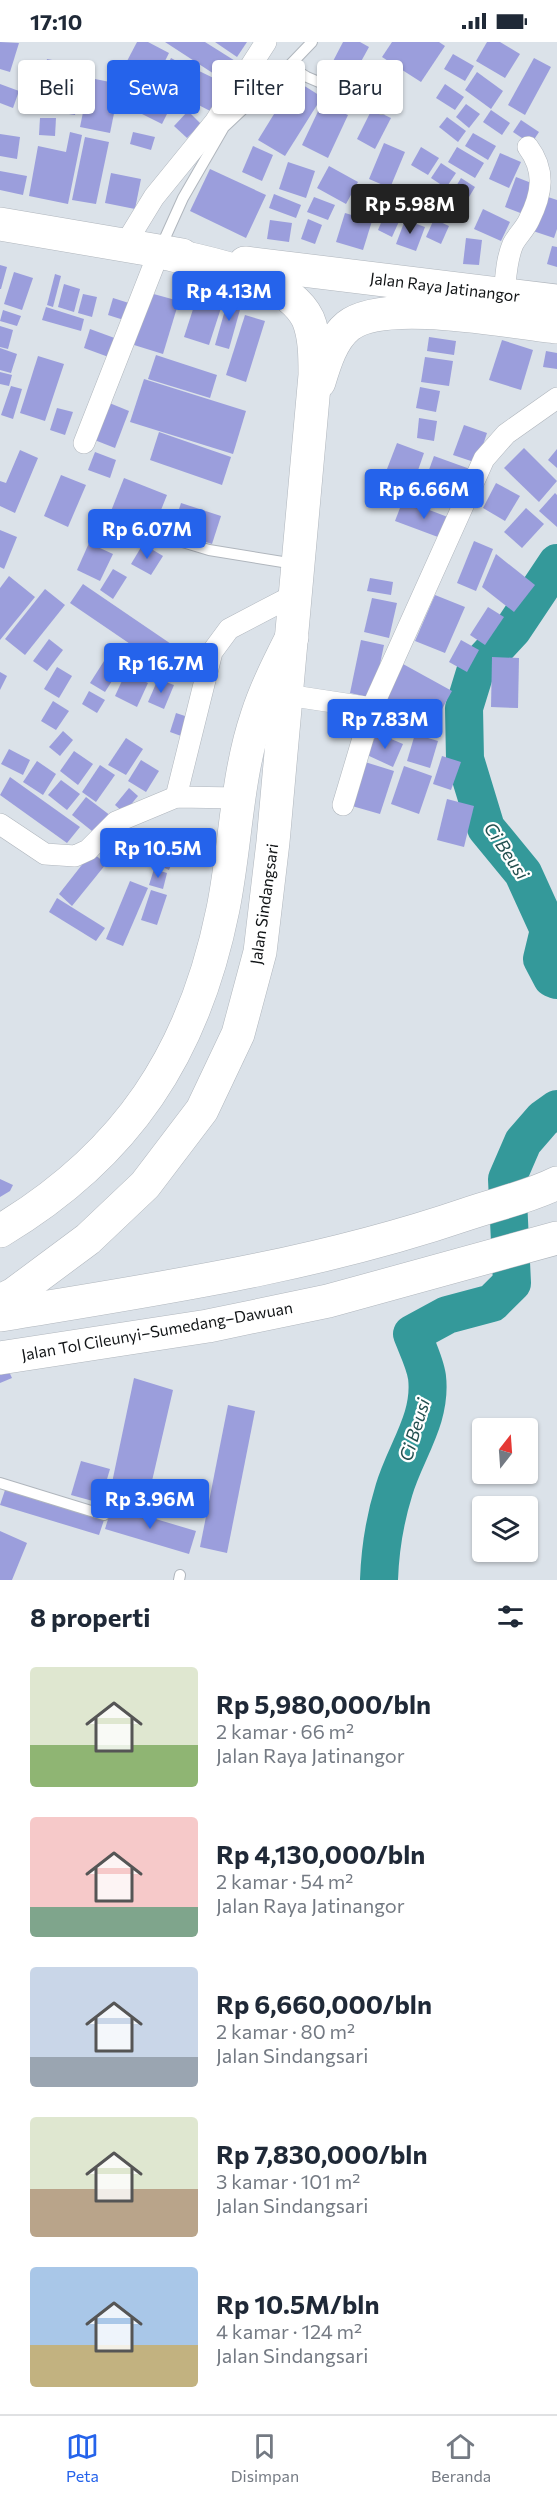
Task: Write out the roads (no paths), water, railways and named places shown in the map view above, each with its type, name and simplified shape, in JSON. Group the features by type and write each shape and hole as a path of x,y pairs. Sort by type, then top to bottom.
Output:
{"highway":[{"path":"0,224 159,252 236,272 274,286 295,300 308,320 312,333 315,375 312,410"},
{"name":"Jalan Raya Jatinangor","path":"159,252 557,301"},
{"name":"Jalan Raya Jatinangor","path":"312,410 322,371 333,345 349,325 363,317 378,313 413,312 557,327"},
{"name":"Jalan Sindangsari","path":"0,1301 14,1294 88,1239 145,1185 202,1110 238,1034 260,952 287,695 312,410"},
{"path":"0,1231 35,1210 79,1176 138,1111 163,1075 187,1028 212,957 225,898 239,798 256,717 268,684 292,637"},
{"path":"0,1315 201,1282 308,1258 427,1227 557,1183"},
{"name":"Jalan Tol Cileunyi–Sumedang–Dawuan","path":"0,1358 208,1326 328,1301 557,1238"}],"street":[{"path":"124,246 154,197 215,122 266,42"},
{"path":"504,294 507,266 513,244 529,220 542,185 537,160 528,147"},
{"path":"84,443 159,252"},
{"path":"343,805 372,708 484,459 506,434 557,398"},
{"path":"176,797 212,652 229,629 297,579"},
{"path":"287,695 372,708"},
{"path":"0,824 45,854 75,856 88,850 116,822 176,797 239,798"}],"lane":[{"path":"295,60 312,42"},
{"path":"159,252 183,198 225,126 238,114"},
{"path":"176,540 297,579"},
{"path":"0,1483 104,1515"}],"waterway":[{"name":"Ci Beusi","path":"557,563 513,629 476,669 464,708 465,759 486,828 523,873 549,930 542,959 552,978 557,980"},
{"name":"Ci Beusi","path":"379,1580 380,1557 391,1501 426,1407 427,1377 412,1334 447,1315 492,1303 512,1283 507,1179 523,1142 543,1119 557,1109"}]}
